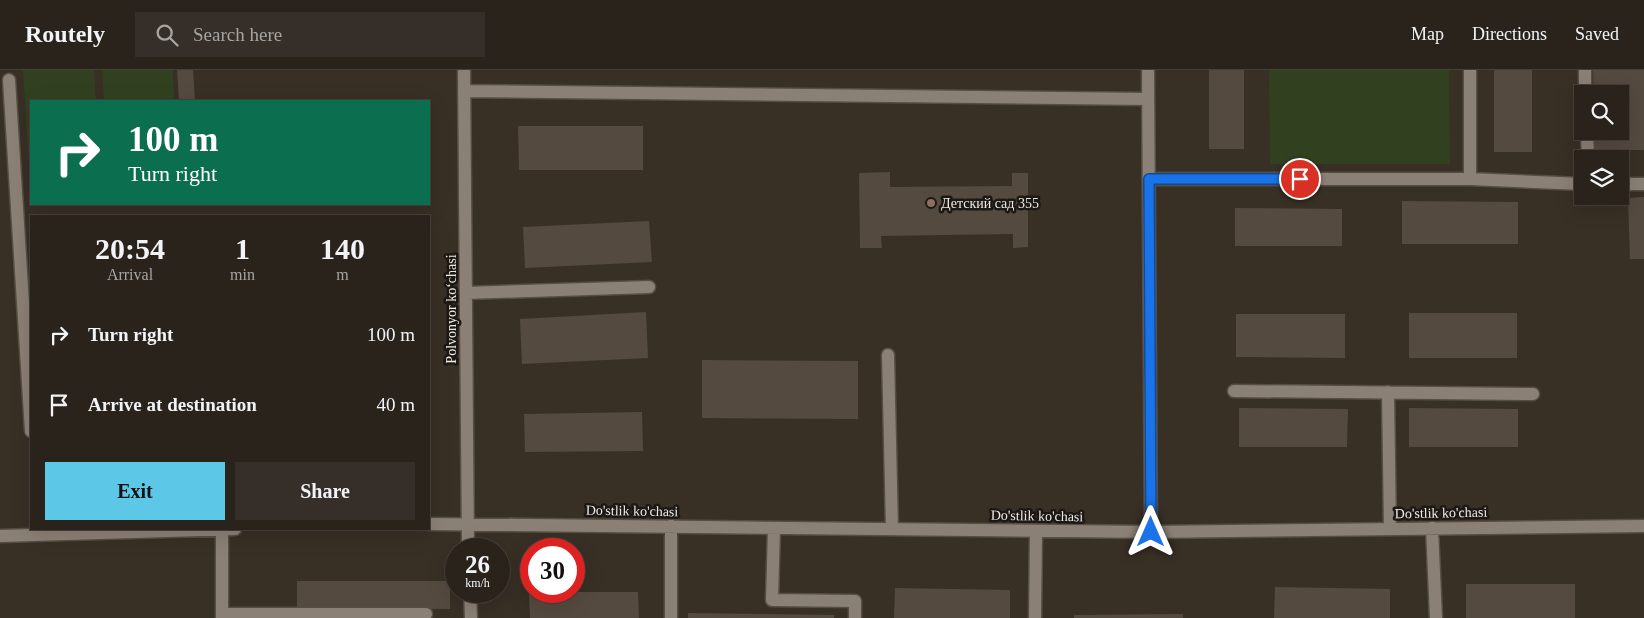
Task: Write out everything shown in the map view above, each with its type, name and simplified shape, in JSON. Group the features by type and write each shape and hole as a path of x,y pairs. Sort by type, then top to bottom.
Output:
{"street":[{"name":"Polvonyor koʻchasi","path":"464,70 468,538"},
{"path":"1148,70 1151,532"},
{"path":"1470,70 1470,179"},
{"path":"1585,70 1586,85"},
{"path":"9,80 30,397"},
{"path":"464,91 1148,99"},
{"path":"1149,179 1470,179 1574,184"},
{"path":"1629,184 1644,184"},
{"path":"466,293 650,287"},
{"path":"888,355 892,529"},
{"path":"1234,391 1533,394"},
{"path":"1388,392 1390,529"},
{"name":"Do'stlik ko'chasi","path":"430,524 1151,532 1644,526"},
{"path":"671,526 671,618"},
{"path":"774,528 772,600 855,601 855,618"},
{"path":"1432,528 1436,618"},
{"path":"0,536 36,532 138,530"},
{"path":"222,530 222,616 426,614"},
{"path":"1035,618 1036,531"},
{"path":"470,603 471,618"}],"green space":[{"path":"23,70 94,70 96,100 30,100 30,181"},
{"path":"102,70 173,70 174,100 104,100"},
{"path":"1269,70 1449,70 1450,164 1270,164"}],"building":[{"path":"177,70 193,70 195,100 179,100"},
{"path":"1209,70 1244,70 1244,149 1209,149"},
{"path":"1494,70 1532,70 1532,152 1494,152"},
{"path":"1593,70 1644,70 1644,150 1595,150 1594,140 1629,140 1629,85 1594,85"},
{"path":"518,126 643,126 643,170 519,170"},
{"path":"890,172 890,187 1012,186 1012,173 1028,173 1028,247 1013,248 1013,234 881,236 882,248 860,248 859,173"},
{"path":"1644,197 1644,259 1630,259 1629,198"},
{"path":"1402,201 1518,202 1518,244 1402,244"},
{"path":"1235,208 1342,209 1342,246 1235,246"},
{"path":"649,221 652,262 525,268 523,227"},
{"path":"646,312 648,358 522,364 520,319"},
{"path":"1409,313 1517,313 1517,358 1409,358"},
{"path":"1236,314 1345,314 1345,358 1236,357"},
{"path":"702,360 858,361 858,419 702,418"},
{"path":"1239,408 1348,409 1347,447 1239,447"},
{"path":"1409,408 1518,409 1518,447 1409,447"},
{"path":"642,412 643,451 525,452 524,414"},
{"path":"297,581 445,581 445,603 450,603 450,609 297,608"},
{"path":"1466,584 1575,584 1575,618 1466,618"},
{"path":"1275,587 1390,589 1390,618 1274,618"},
{"path":"895,588 1010,590 1010,618 894,618"},
{"path":"585,592 638,592 639,618 530,618 529,603 585,603"},
{"path":"688,613 834,615 834,618 688,618"},
{"path":"1183,614 1183,618 1074,618 1074,615"}],"place":[{"name":"Детский сад 355","path":"931,203"}],"route":[{"path":"1151,532 1149,179 1300,179"}]}
